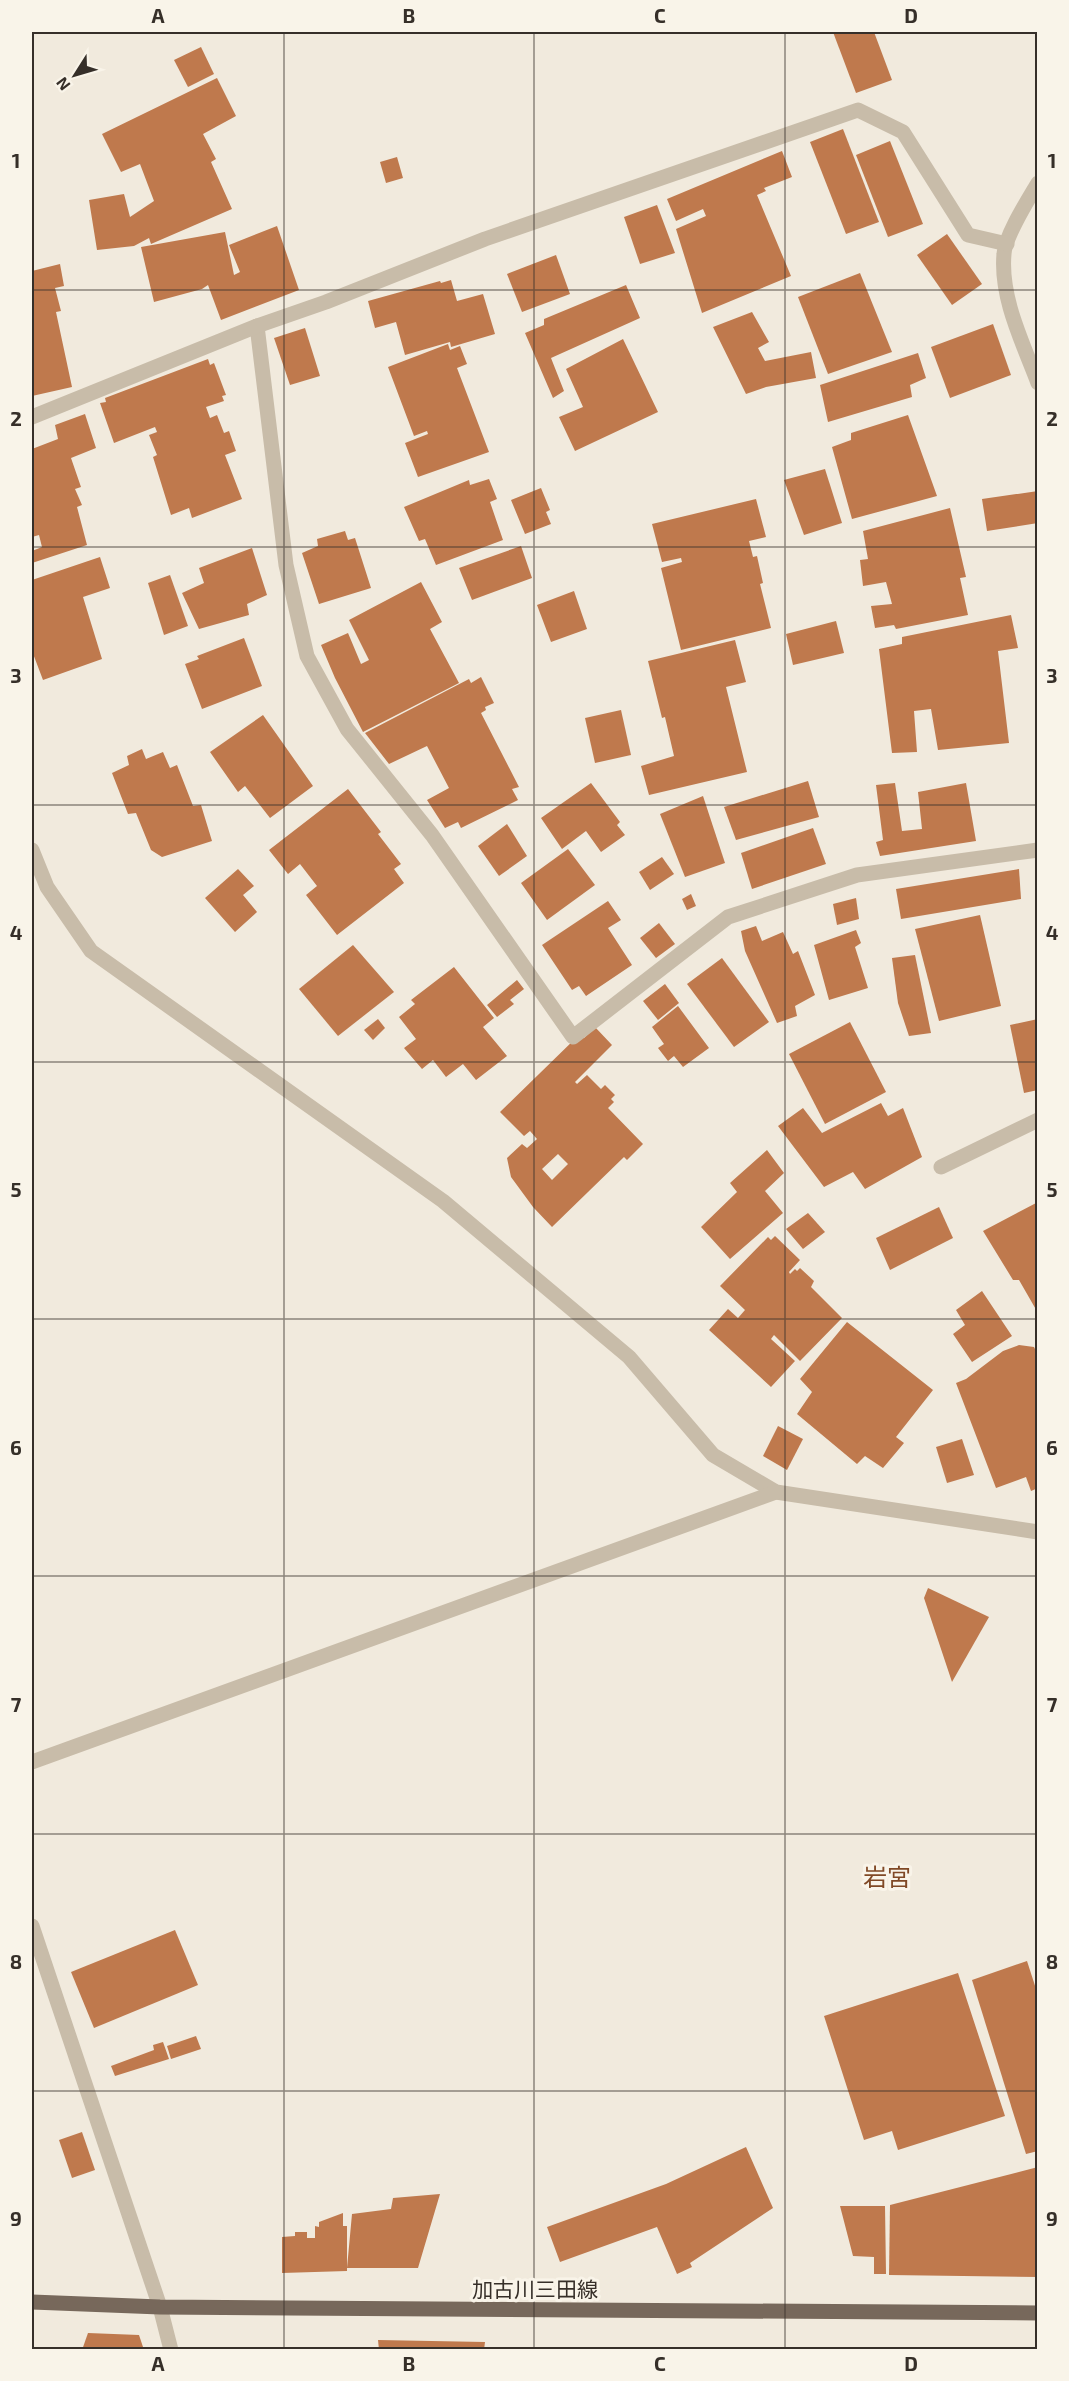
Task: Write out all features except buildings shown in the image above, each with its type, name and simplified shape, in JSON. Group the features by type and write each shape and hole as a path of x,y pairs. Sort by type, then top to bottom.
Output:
{"main road":[{"name":"加古川三田線","path":"32,2302 160,2307 1038,2313"}],"street":[{"path":"32,417 257,326 326,302 485,239 858,110 903,132 968,235 1007,244"},
{"path":"1038,183 1004,253 1007,296 1038,383"},
{"path":"257,326 286,565 307,656 347,729 432,835 573,1037 728,917 857,875 1038,850"},
{"path":"32,850 47,887 91,951 442,1201 629,1357 713,1455 776,1492 1038,1532"},
{"path":"942,1167 1038,1120"},
{"path":"32,1762 776,1492"},
{"path":"32,1926 160,2307 171,2349"}],"district":[{"name":"岩宮","path":"887,1876"}]}
